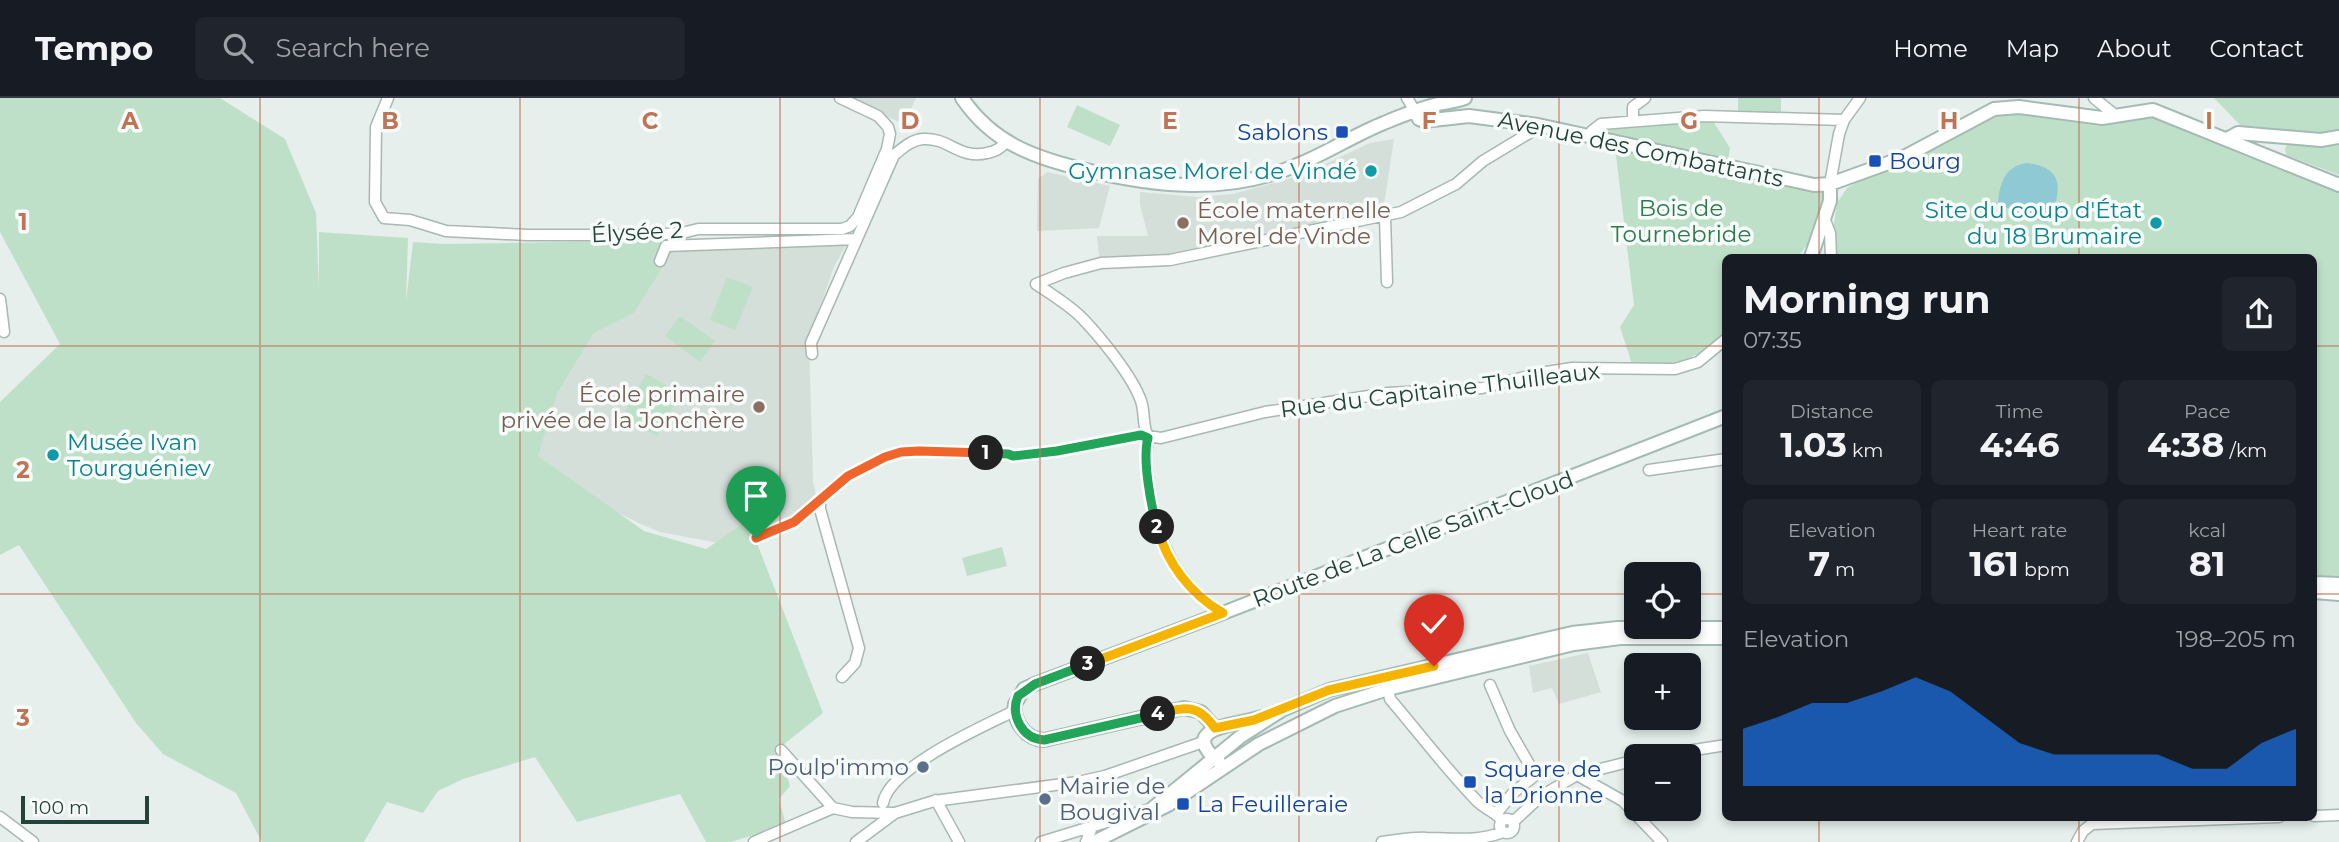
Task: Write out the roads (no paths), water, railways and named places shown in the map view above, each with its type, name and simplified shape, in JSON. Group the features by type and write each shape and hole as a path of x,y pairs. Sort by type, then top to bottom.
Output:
{"street":[{"name":"Élysée 2","path":"388,98 376,127 375,202 384,218 405,220 446,231 528,235 648,235 698,229 842,229 850,226 858,218 887,149 890,134 888,127 878,116 840,98"},
{"path":"962,98 983,123 1006,142 1058,164 1141,182 1205,186 1251,179 1288,169 1380,124 1442,101 1465,98"},
{"path":"1407,98 1415,111"},
{"path":"1633,120 1633,107 1644,98"},
{"path":"1812,254 1830,201 1830,184 1839,134 1844,120 1860,98"},
{"path":"2094,98 2115,115"},
{"path":"1830,184 1902,158 1994,104 2088,117 2153,110 2339,185"},
{"name":"Avenue des Combattants","path":"1415,111 1419,119 1424,121 1469,116 1538,125 1814,185 1830,184"},
{"path":"1591,136 1592,131 1601,124 1633,120 1704,116 1844,120"},
{"path":"1223,613 1210,606 1177,572 1161,541 1154,518 1148,474 1148,438 1143,404 1136,387 1082,317 1036,284 1101,263 1170,260 1385,217 1416,206 1456,184 1483,161 1538,125"},
{"path":"2227,139 2238,132 2320,140 2339,137"},
{"path":"2278,160 2278,144 2282,136"},
{"path":"812,354 811,343 894,155 913,141 921,139 940,142 967,155 980,155 1000,149 1006,142"},
{"path":"1385,217 1387,282"},
{"path":"1825,220 1830,233 1831,254"},
{"path":"660,261 666,246 857,239"},
{"path":"1805,254 1816,242"},
{"path":"0,299 5,332"},
{"name":"Rue du Capitaine Thuilleaux","path":"756,538 794,522 836,484 863,466 901,452 947,451 1013,456 1057,451 1141,435 1161,438 1265,412 1388,393 1482,388 1572,368 1675,369 1698,362 1722,342"},
{"name":"Route de La Celle Saint-Cloud","path":"1014,710 1018,696 1035,684 1722,418"},
{"path":"1649,470 1722,459"},
{"path":"820,500 820,509 859,648 855,663 842,677"},
{"path":"2317,583 2339,584"},
{"path":"2317,592 2339,594"},
{"path":"1215,728 1254,720 1329,690 1572,633 1618,628 1722,628"},
{"path":"1094,842 1168,805 1249,750 1335,706 1388,690 1586,643 1620,638 1722,638"},
{"path":"1490,684 1510,731 1533,771 1533,776 1513,793 1508,829"},
{"path":"1388,690 1391,699 1462,785 1508,829"},
{"path":"883,803 888,791 918,763 1014,710 1021,728 1036,740 1184,708 1201,712 1215,728"},
{"path":"754,842 833,808 852,812 895,813 936,800 1078,782 1228,746 1282,710"},
{"path":"1232,724 1249,750"},
{"path":"1142,818 1200,767 1215,728"},
{"path":"1701,749 1722,746"},
{"path":"781,750 833,808"},
{"path":"1207,751 1224,766"},
{"path":"1382,842 1424,837 1470,840 1489,838 1508,829 1541,796 1577,775 1624,763"},
{"path":"1577,775 1623,801 1662,842"},
{"path":"936,800 959,842"},
{"path":"1041,842 1153,808"},
{"path":"856,842 895,813"},
{"path":"2317,816 2339,815"},
{"path":"0,817 33,842"},
{"path":"2077,842 2082,831 2092,824 2172,821"},
{"path":"1086,842 1093,825"}],"water":[{"path":"2026,163 2048,170 2057,182 2056,199 2046,223 1998,202 2005,176 2013,168"}],"place":[{"name":"Sablons","path":"1342,132"},
{"name":"Bourg","path":"1875,161"},
{"name":"Gymnase Morel de Vindé","path":"1371,171"},
{"name":"École maternelle Morel de Vinde","path":"1183,223"},
{"name":"Site du coup d'État du 18 Brumaire","path":"2156,223"},
{"name":"École primaire privée de la Jonchère","path":"759,407"},
{"name":"Musée Ivan Tourguéniev","path":"53,455"},
{"name":"Poulp'immo","path":"923,767"},
{"name":"Square de la Drionne","path":"1470,782"},
{"name":"Mairie de Bougival","path":"1045,799"},
{"name":"La Feuilleraie","path":"1183,804"}],"park label":[{"name":"Bois de Tournebride","path":"1681,221"}]}
